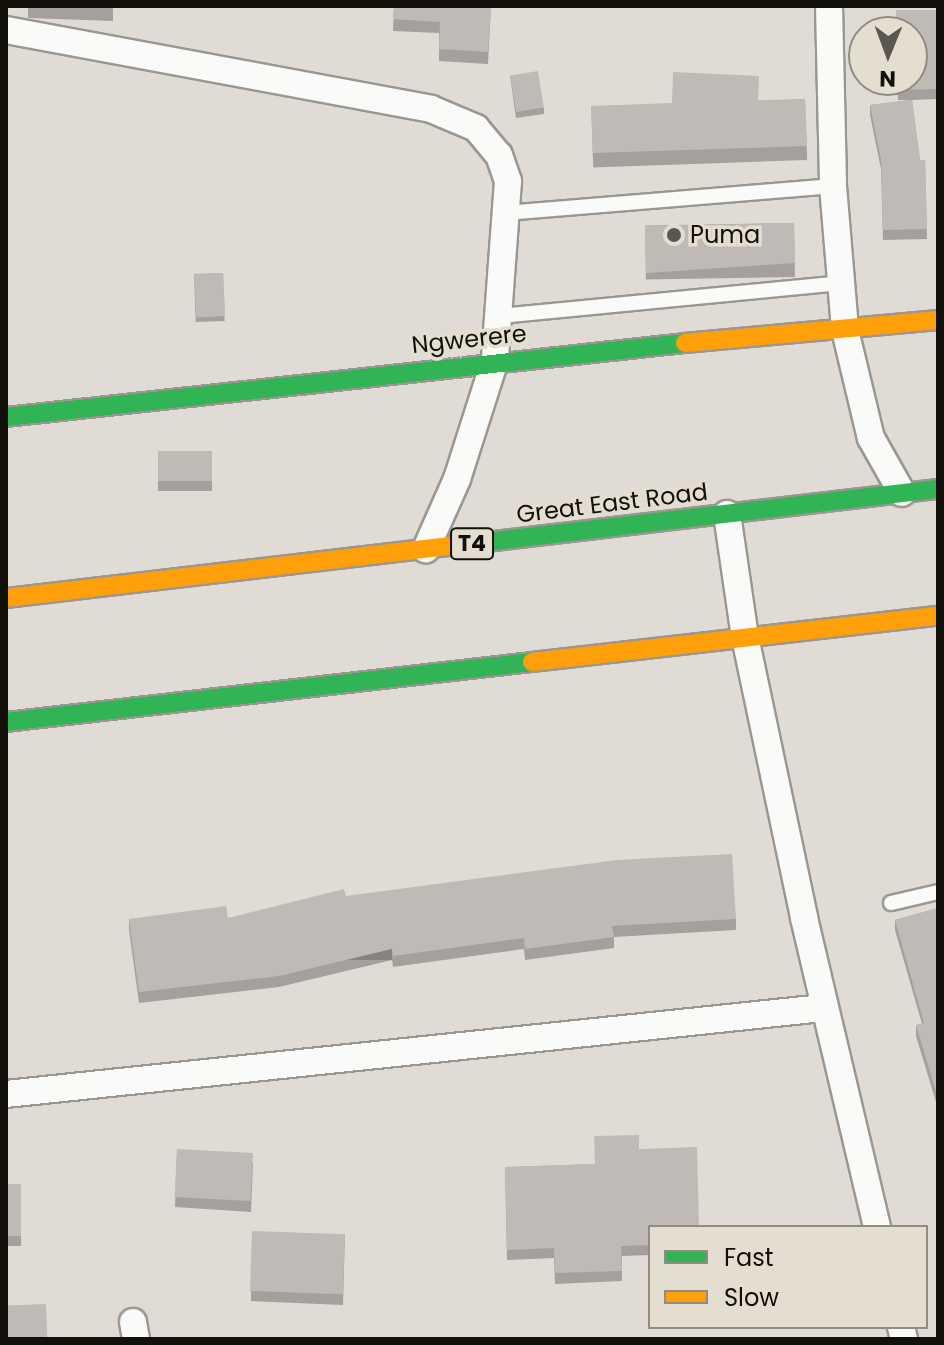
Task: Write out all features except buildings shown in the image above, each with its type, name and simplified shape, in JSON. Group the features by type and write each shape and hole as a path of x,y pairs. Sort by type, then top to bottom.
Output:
{"main road":[{"name":"Ngwerere","path":"6,417 495,360 938,320"},
{"name":"Great East Road","path":"6,598 938,489"},
{"path":"6,722 938,616"}],"street":[{"path":"829,6 833,186 845,330 871,438 902,493"},
{"path":"6,30 431,109 476,128 499,155 508,181 495,360 452,492 426,549"},
{"path":"727,514 745,637 823,1008 877,1225"},
{"path":"6,1094 823,1008"}],"lane":[{"path":"506,213 833,186"},
{"path":"499,316 841,283"},
{"path":"891,903 938,892"}],"traffic: fast":[{"path":"6,417 685,343"},
{"path":"452,546 938,489"},
{"path":"6,722 532,662"}],"traffic: slow":[{"path":"685,343 938,320"},
{"path":"6,598 452,546"},
{"path":"532,662 938,616"}],"place":[{"name":"Puma","path":"674,235"}]}
